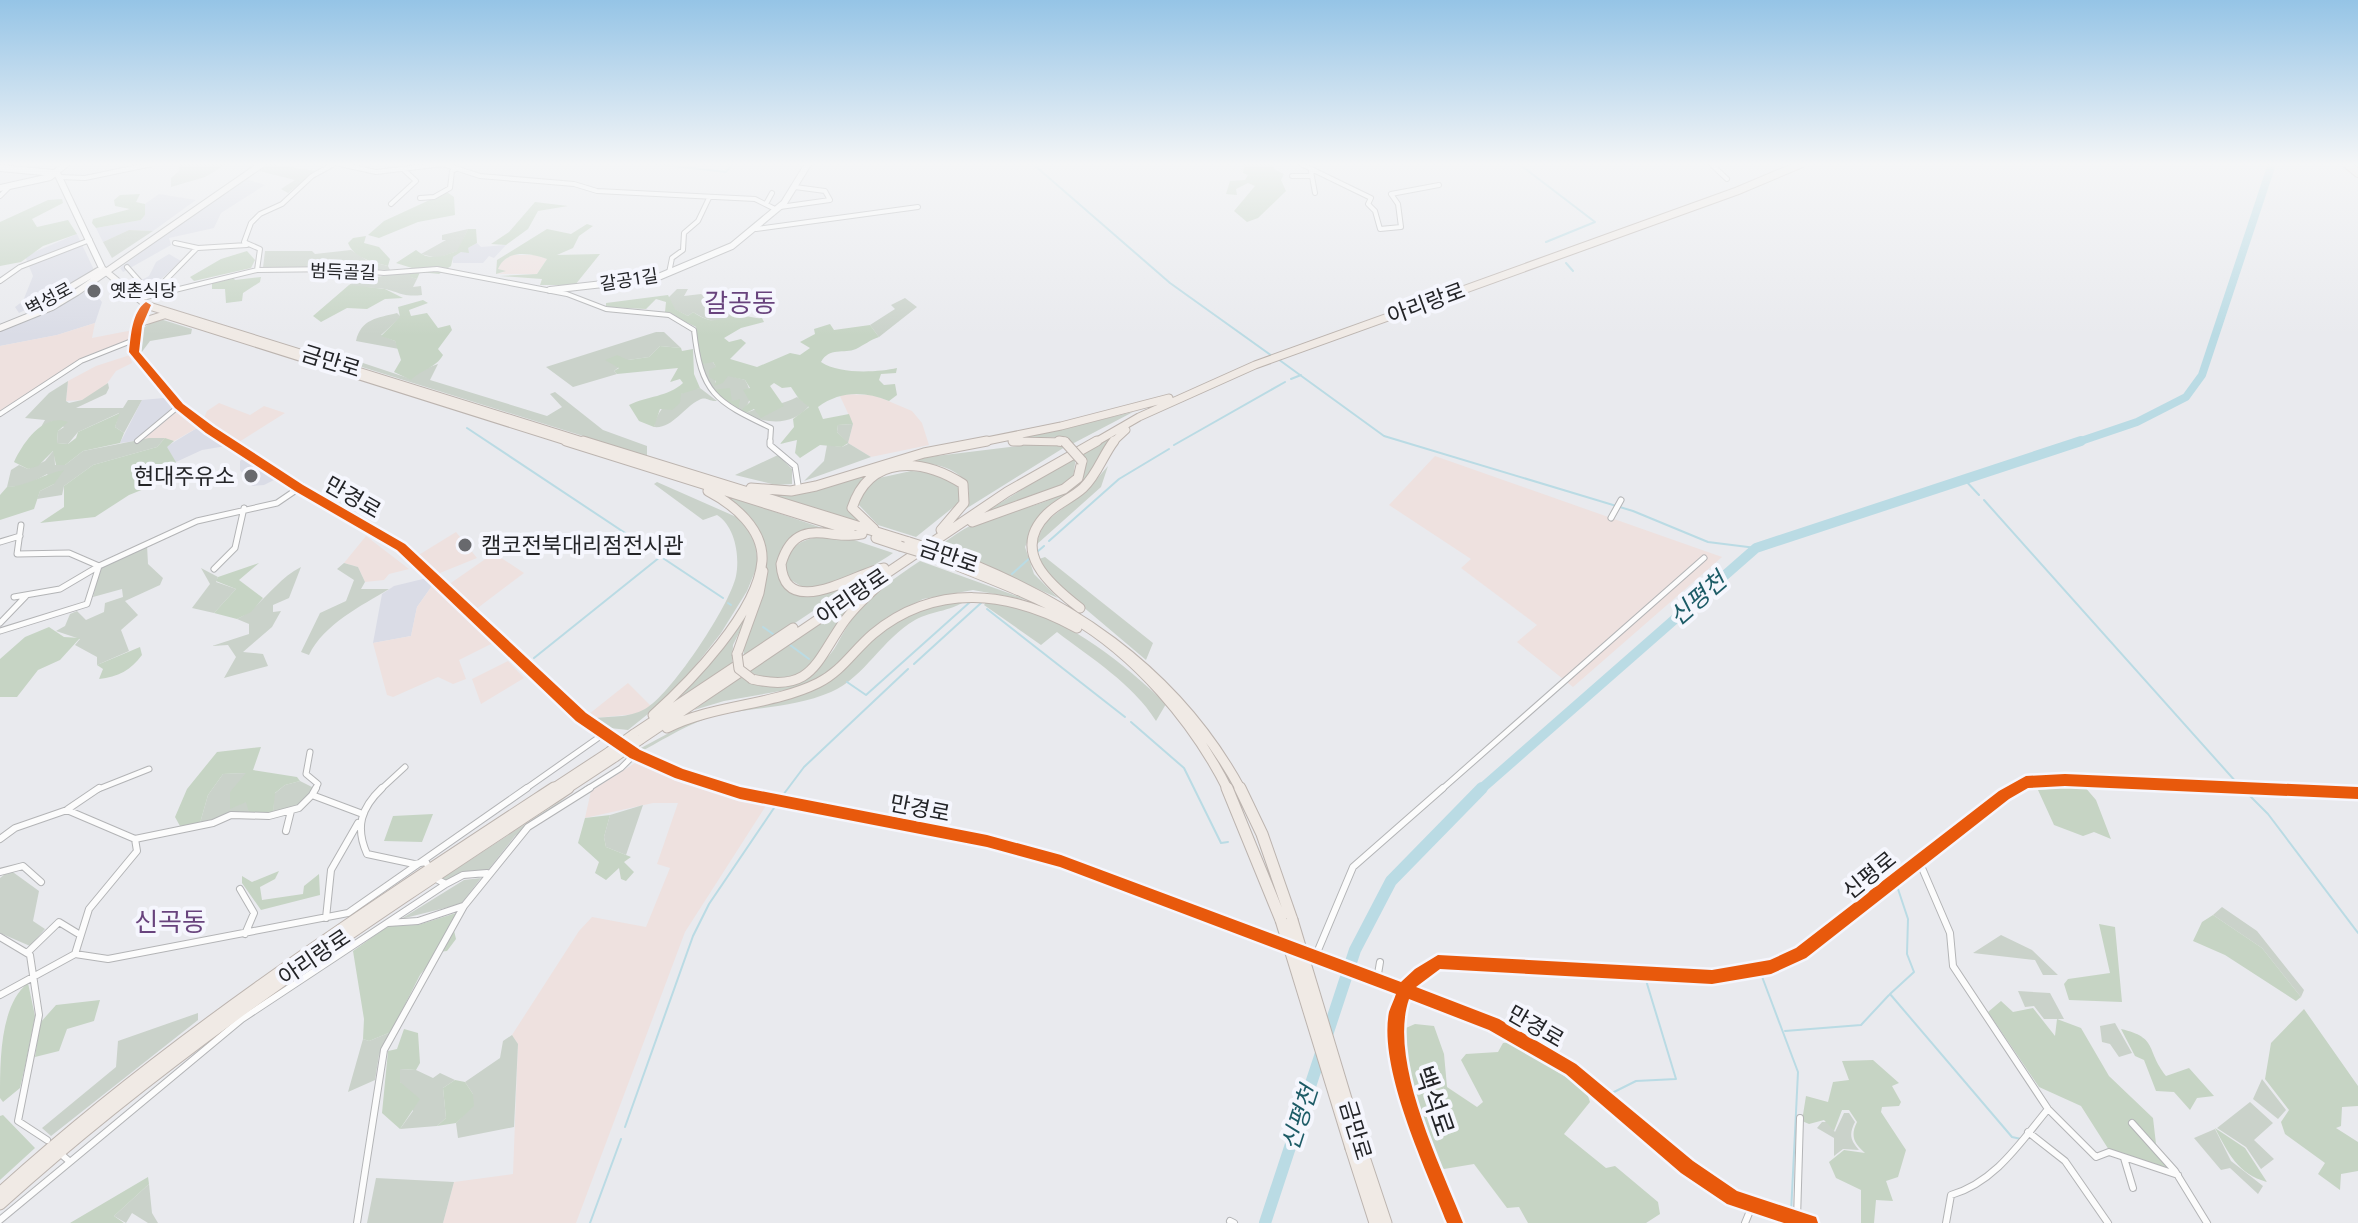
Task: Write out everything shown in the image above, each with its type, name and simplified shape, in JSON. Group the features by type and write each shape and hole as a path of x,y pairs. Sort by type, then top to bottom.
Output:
{"highway":[{"name":"아리랑로","path":"887,569 1036,468 1169,398 1294,348 1638,221"},
{"name":"아리랑로","path":"1294,348 1652,221"},
{"name":"금만로","path":"146,301 164,315 686,480 937,554 1015,581 1088,619 1178,696 1227,763 1251,807 1355,1145 1375,1223"},
{"name":"금만로","path":"146,301 880,533 904,544"},
{"path":"139,323 164,315"},
{"name":"아리랑로","path":"0,1204 103,1112 242,1005 887,569 1065,457 1139,417 1253,364"},
{"path":"721,483 791,491 922,454 1061,426 1169,398"},
{"path":"1088,619 1092,618 1045,581 1035,567 1030,551 1032,540 1042,519 1086,484 1112,442 1139,417"},
{"path":"922,454 1013,441 1051,439 1065,442 1082,461 1078,478 1064,489 957,525"},
{"path":"880,533 852,508 853,496 873,473 913,464 933,468 963,484 966,493 964,503 941,530"},
{"path":"686,480 714,494 743,516 760,541 763,584 738,640 737,654 739,669 752,679 770,684 792,682 817,668 857,604 892,574 887,569 819,591 790,586 781,576 781,556 796,540 826,530 858,536 862,534"},
{"name":"금만로","path":"937,554 1068,614 1103,639 1181,714 1220,769 1286,920"},
{"path":"762,563 738,616 699,670 674,698 635,729 639,736 649,738 708,709 790,693 819,683 896,616 930,602 968,595 1003,597 1045,610 1098,642 1103,639"},
{"name":"아리랑로","path":"0,1193 109,1097 236,999 612,754"},
{"name":"금만로","path":"1355,1145 1386,1223"}],"main road":[{"name":"벽성로","path":"0,325 52,307 174,221"},
{"name":"벽성로","path":"0,325 59,297 177,221"},
{"name":"금만로","path":"104,270 137,300 146,301"},
{"path":"89,283 113,281"}],"street":[{"name":"금만로","path":"80,221 104,270"},
{"path":"248,244 245,235 255,221"},
{"path":"669,274 672,258 683,250 684,233 698,221"},
{"name":"갈공1길","path":"550,290 669,274 732,246 764,221"},
{"path":"756,229 814,221"},
{"path":"1378,221 1380,229 1401,227 1400,221"},
{"path":"0,281 20,267 90,240"},
{"path":"175,243 197,248 248,244 260,249 257,270"},
{"path":"153,294 197,248"},
{"path":"0,414 81,361 134,340 146,301 142,284 127,267"},
{"name":"범득골길","path":"146,301 153,294 257,270 340,269 384,273 437,269 550,290 606,309 642,311 685,322 694,330 697,370 708,393 737,415 771,428 770,445 795,466 798,485"},
{"name":"만경로","path":"134,340 134,352 179,406 299,488 401,547 581,717 635,754 680,774 740,793 987,841 1061,861 1494,1024 1571,1069 1687,1167 1733,1198 1810,1223"},
{"path":"137,441 179,406"},
{"path":"14,597 60,589 99,566 197,521 277,503 299,488"},
{"path":"1612,516 1621,500"},
{"path":"214,569 235,548 244,508"},
{"path":"21,525 17,554 69,553 99,566"},
{"path":"0,542 20,536"},
{"path":"1319,957 1353,867 1704,558"},
{"path":"0,631 87,604 99,566"},
{"path":"0,623 26,596"},
{"path":"0,995 32,974 75,954 108,959 348,913 606,732"},
{"path":"67,810 135,839 213,823 231,815 269,816 299,808 312,795 318,784 306,774 310,752"},
{"path":"357,1223 384,1050 464,906 528,827 621,768 635,754"},
{"path":"405,767 388,778 360,813 360,841 367,854 414,864 426,862 428,866"},
{"path":"0,839 15,828 67,810 102,786 149,769"},
{"name":"신평로","path":"1404,990 1438,962 1712,977 1771,967 1819,940 1973,817 2026,782 2065,780 2358,793"},
{"path":"312,795 360,813"},
{"path":"286,831 291,810"},
{"path":"326,918 331,870 358,823"},
{"path":"75,954 77,933 92,901 112,884 137,851 135,839"},
{"name":"신평로","path":"1919,860 1950,933 1953,966 2048,1109 2096,1157 2109,1152 2178,1175"},
{"path":"0,872 23,866 41,882"},
{"path":"0,1220 242,1019 446,884 463,875 488,873"},
{"path":"438,880 446,884"},
{"path":"240,889 254,913 245,935"},
{"path":"386,924 418,921 464,906"},
{"path":"28,952 59,922 77,933"},
{"path":"0,937 28,952"},
{"path":"28,952 39,1015 18,1121 47,1140"},
{"path":"1374,980 1380,962"},
{"name":"백석로","path":"1404,990 1395,1029 1396,1059 1455,1223"},
{"path":"1946,1223 1951,1195 1964,1193 1989,1176 2048,1109"},
{"path":"1797,1219 1800,1118"},
{"path":"2132,1123 2178,1175 2207,1223"},
{"path":"2028,1132 2065,1161 2105,1223"},
{"path":"61,1154 70,1162"},
{"path":"2123,1157 2133,1188"},
{"path":"1745,1223 1753,1205"}],"shaded area":[{"path":"135,221 167,221 153,231 129,230 103,242 96,228"},
{"path":"184,221 217,221 214,228 169,238 171,245 123,272 120,268"},
{"path":"468,229 458,251 437,258 421,254 446,240 442,240 442,235"},
{"path":"129,230 153,231 112,258 103,242"},
{"path":"77,234 94,270 54,296 19,313 15,307 23,301 33,276 25,256"},
{"path":"477,243 481,247 506,245 494,258 489,256 483,263 453,263 452,257"},
{"path":"351,250 368,261 388,266 390,270 263,268 265,251 312,251 315,254"},
{"path":"169,254 181,261 158,282 157,292 136,283 149,276 156,262"},
{"path":"512,255 536,255 547,259 537,274 496,274 504,272 497,270 501,262"},
{"path":"413,270 411,277 417,279 413,287 421,286 422,295 349,285 365,274 377,277"},
{"path":"91,289 102,302 95,323 57,335 0,346 0,331"},
{"path":"677,289 688,289 684,296 701,294 736,315 720,321 709,320 693,312 688,316 674,309 668,298"},
{"path":"905,298 917,307 879,337 870,325 895,309 891,305"},
{"path":"397,313 401,317 381,335 395,341 399,349 356,341 366,324"},
{"path":"157,318 192,329 191,334 150,341 141,353 142,329"},
{"path":"95,323 92,338 133,330 128,340 86,356 0,411 0,346 57,335"},
{"path":"664,332 681,348 660,346 649,357 628,360 614,371 617,374 573,387 546,367"},
{"path":"324,350 411,379 419,371 438,364 430,380 547,416 562,407 550,394 555,392 603,430 647,446 647,456 314,352"},
{"path":"130,355 132,363 116,371 103,389 82,400 66,401 68,381 96,366"},
{"path":"712,361 717,368 715,385 728,375 745,380 750,399 746,407 737,413 732,401 711,390 699,365"},
{"path":"68,381 66,401 69,403 82,400 108,383 106,394 76,408 123,408 128,400 142,400 124,433 115,427 119,413 78,432 68,444 57,443 58,431 64,427 53,421 41,427 45,420 25,418 49,393"},
{"path":"700,388 717,401 699,400 666,425 654,427 660,412 671,400"},
{"path":"839,394 874,395 912,411 922,423 929,445 871,457 848,443 853,424"},
{"path":"797,397 809,406 794,418 769,421 742,415 783,403"},
{"path":"164,398 176,408 135,441 120,443 142,400"},
{"path":"219,403 250,415 264,406 285,413 239,442 203,420 207,411"},
{"path":"176,408 197,428 174,441 135,441"},
{"path":"1133,412 1072,444 1054,437 1014,440"},
{"path":"853,424 848,443 871,457 804,481 824,461 827,445 842,447 848,444 837,432 838,425"},
{"path":"197,428 226,446 202,450 176,462 166,447"},
{"path":"1116,434 1086,481 1038,518 1025,547 1034,574 1058,598 940,545 972,525 1038,504 1069,489 1086,462 1083,453"},
{"path":"149,438 165,438 157,447 93,465 64,486 62,495 37,499 40,491 54,484 47,474 25,486 7,487 11,470 19,465 28,469 45,461 54,450 55,465 65,465 83,451"},
{"path":"1050,442 1065,447 964,510 969,491 959,475 930,464 895,466 864,480 854,491 849,505 865,526 765,494 928,457"},
{"path":"778,455 792,469 792,484 776,485 735,475"},
{"path":"1076,456 1073,479 1062,487 986,512"},
{"path":"1435,456 1722,557 1573,687 1517,642 1537,625 1461,568 1471,559 1389,505"},
{"path":"245,457 280,477 264,485 252,486 240,470 240,461"},
{"path":"1108,466 1101,487 1036,545 1044,523 1089,488"},
{"path":"911,471 934,473 957,484 961,501 916,537 878,525 858,504 870,480"},
{"path":"657,482 741,519 755,542 758,564 747,591 721,633 674,693 628,730 610,728 594,718 642,711 671,684 712,626 736,576 735,542 723,520 717,515 703,520 654,484"},
{"path":"728,496 831,531 812,529 781,549 781,580 788,588 810,593 852,585 744,657 766,561 757,530"},
{"path":"456,532 477,558 435,575 417,556"},
{"path":"366,536 409,569 389,574 384,580 365,582 358,567 344,563"},
{"path":"842,536 893,553 861,572 829,584 804,588 786,577 783,561 801,542"},
{"path":"147,545 148,564 163,578 160,585 125,601 138,615 121,630 129,651 97,665 97,657 75,645 80,639 56,631 65,626 70,614 77,611 86,620 104,612 105,603 123,597 122,589 93,597 100,569"},
{"path":"494,553 524,573 475,610 448,585"},
{"path":"1045,557 1153,643 1146,660 1043,573 1039,559"},
{"path":"920,561 1028,600 973,590 923,599 886,618 822,677 797,688 724,701 694,710 740,677 769,687 788,685 785,679 766,680 749,671 864,595 809,672 831,654 852,619 867,602"},
{"path":"344,563 358,567 365,582 361,589 389,589 334,625 309,655 301,652 320,613 346,601 354,580 337,569"},
{"path":"301,567 289,598 273,605 273,612 281,611 272,627 243,652 263,654 268,666 224,678 236,657 228,645 212,646 249,634 249,624 237,619"},
{"path":"201,568 218,577 216,582 236,589 214,613 192,608 210,584"},
{"path":"427,578 434,583 417,607 411,636 373,643 382,594 394,586"},
{"path":"434,583 493,643 459,660 466,679 453,684 438,677 393,697 387,695 373,643 411,636 417,607"},
{"path":"760,590 733,645 732,665 675,703 711,662"},
{"path":"971,597 903,628 854,677 831,692 791,704 713,716 644,750 641,748 706,713 824,684 886,628 913,612"},
{"path":"989,598 1039,614 1106,653 1166,704 1156,721 1124,683 1057,632 1041,645 984,605"},
{"path":"508,661 524,678 481,704 472,679"},
{"path":"628,683 651,706 636,714 594,718 589,714"},
{"path":"635,763 684,784 767,804 685,932 576,1223 443,1223 454,1182 513,1174 518,1044 512,1035 579,931 592,917 646,927 670,868 657,864 678,803 653,803 585,818 591,791"},
{"path":"246,773 249,813 233,813 200,823 208,795 223,774"},
{"path":"300,781 314,788 295,807 273,813 274,794 285,785"},
{"path":"568,796 515,836 488,870 469,871 447,881 441,879"},
{"path":"643,805 626,855 606,847 604,837 610,815"},
{"path":"10,870 39,891 33,921 45,929 30,946 0,933 0,878"},
{"path":"481,878 461,904 401,919 464,880"},
{"path":"2222,907 2257,931 2304,990 2301,997 2262,948 2213,915"},
{"path":"2001,935 2032,950 2058,975 2043,975 2035,960 1973,953"},
{"path":"2018,991 2050,993 2064,1019 2044,1019 2034,1006 2025,1007"},
{"path":"198,1013 198,1020 51,1136 42,1128 116,1067 118,1041"},
{"path":"2115,1023 2132,1053 2119,1057 2110,1044 2102,1042 2100,1026"},
{"path":"391,1032 379,1055 375,1080 348,1092 363,1039 369,1041"},
{"path":"512,1035 518,1044 514,1127 458,1138 456,1123 467,1111 473,1094 465,1082 500,1058 503,1041"},
{"path":"400,1069 416,1070 433,1078 440,1073 455,1080 443,1088 446,1118 437,1126 400,1129 413,1111 400,1082"},
{"path":"2262,1079 2286,1110 2278,1119 2253,1099"},
{"path":"2250,1102 2273,1123 2254,1140 2274,1159 2261,1169 2246,1147 2217,1128"},
{"path":"1844,1113 1849,1113 1855,1122 1851,1137 1859,1150 1843,1149 1834,1156 1834,1138 1817,1128 1822,1122 1827,1122 1835,1132"},
{"path":"2215,1129 2231,1161 2263,1186 2258,1194 2230,1168 2221,1170 2194,1138"},
{"path":"376,1178 454,1182 443,1223 367,1223"},
{"path":"149,1184 152,1213 158,1223 148,1223 132,1213 126,1223 114,1216"}],"green space":[{"path":"33,221 37,227 69,221 77,234 43,246 21,262 0,266 0,222"},
{"path":"92,221 135,221 96,228"},
{"path":"384,221 423,221 379,238 368,235"},
{"path":"518,221 532,221 528,229 506,245 491,244"},
{"path":"587,224 593,226 579,236 573,248 557,255 600,254 575,285 540,285 542,279 500,276 537,274 547,259 533,255 519,254 507,258 498,269 506,271 496,274 497,260 547,229 571,234"},
{"path":"468,229 476,229 477,243 468,248 469,253 461,252 453,257 451,266 439,274 420,272 417,279 410,277 412,268 396,263 416,250 431,257 457,251"},
{"path":"366,236 364,243 379,247 390,259 388,266 365,259 355,253 348,243 353,238"},
{"path":"247,251 255,260 251,268 194,281 190,277 221,259"},
{"path":"232,276 235,280 261,277 260,282 243,293 242,301 226,303 225,289 212,289 212,281"},
{"path":"349,285 385,289 403,298 385,299 367,309 347,308 321,322 313,316"},
{"path":"668,295 675,309 688,316 693,312 710,320 739,315 762,318 764,322 741,328 724,338 729,342 741,339 746,343 730,359 757,367 790,353 800,355 810,348 800,342 815,334 814,329 830,324 834,330 870,325 879,337 856,349 828,354 821,362 849,371 897,368 896,373 881,374 879,380 884,385 895,384 897,395 889,401 870,395 844,395 818,407 823,419 849,414 853,424 838,425 837,432 848,443 842,447 820,445 800,458 795,453 797,440 780,444 794,427 793,419 809,407 791,387 782,388 774,383 770,386 784,406 761,418 754,409 742,415 739,412 750,402 743,390 750,388 745,380 728,376 723,383 714,386 716,381 709,377 709,370 716,367 713,362 699,365 696,327 665,312 666,302 656,299 646,309 606,307 606,303"},
{"path":"423,300 428,303 409,310 411,316 427,313 438,328 450,325 452,330 438,349 443,355 440,359 411,380 394,372 401,360 395,341 381,336 400,317 398,307"},
{"path":"660,346 681,348 682,351 693,349 694,374 700,388 681,394 680,403 672,410 660,409 654,427 639,421 629,405 677,388 683,383 680,379 670,382 678,368 617,374 614,371 619,368 605,360 617,355 628,360 649,357"},
{"path":"730,388 732,401 740,399 738,412 711,390"},
{"path":"120,413 115,427 124,433 120,443 83,451 65,465 56,465 53,451 38,466 28,469 14,462 28,439 50,422 68,422 58,431 57,443 68,444 78,432"},
{"path":"165,438 174,441 167,447 176,462 154,485 129,495 95,517 40,523 64,507 64,486 93,465 157,447"},
{"path":"64,470 54,484 40,491 34,509 0,520 0,495 7,487"},
{"path":"259,563 239,580 263,598 251,612 237,619 214,613 236,589 216,581 218,577"},
{"path":"49,627 64,637 80,638 60,660 38,670 17,697 0,697 0,659 25,637"},
{"path":"140,647 142,655 129,669 99,679 103,669 97,665"},
{"path":"261,747 253,770 297,777 300,781 285,785 275,793 273,813 249,813 246,802 230,809 230,792 246,773 223,774 208,795 200,823 180,826 175,817 187,789 217,752"},
{"path":"2084,786 2096,800 2111,839 2094,832 2083,836 2054,825 2038,790"},
{"path":"433,814 422,842 384,841 393,816"},
{"path":"610,815 604,837 606,847 631,857 624,862 634,872 626,881 621,879 619,868 606,880 595,873 599,862 578,843 585,818"},
{"path":"279,871 275,879 260,887 262,900 303,894 304,886 319,874 320,895 261,910 242,883 242,876 252,882"},
{"path":"456,913 452,922 456,939 447,951 438,952 420,975 391,1032 369,1041 363,1039 364,1019 353,951 388,926 418,925"},
{"path":"2213,915 2262,948 2301,997 2296,1001 2225,955 2193,941 2202,922"},
{"path":"2099,924 2115,927 2122,1002 2069,1000 2064,984 2068,979 2110,973"},
{"path":"28,983 35,1016 26,1062 20,1088 3,1102 0,1098 1,1051 7,1019 19,993"},
{"path":"100,1000 94,1021 67,1029 59,1051 35,1057 40,1023 56,1005"},
{"path":"2001,1001 2013,1012 2033,1008 2055,1036 2057,1019 2081,1028 2109,1076 2153,1118 2156,1144 2170,1169 2109,1150 2081,1106 2039,1087 1988,1012"},
{"path":"2304,1009 2358,1086 2358,1106 2342,1107 2341,1126 2336,1128 2358,1142 2358,1171 2341,1174 2340,1190 2318,1174 2325,1163 2285,1134 2281,1122 2289,1110 2265,1079 2271,1043"},
{"path":"1415,1024 1434,1026 1444,1054 1447,1087 1477,1107 1483,1102 1461,1060 1466,1054 1498,1052 1503,1043 1511,1042 1586,1090 1590,1102 1564,1134 1606,1168 1615,1166 1658,1202 1660,1214 1646,1223 1528,1223 1519,1207 1507,1208 1474,1164 1444,1169 1438,1164 1400,1058 1399,1031"},
{"path":"404,1029 418,1033 420,1063 416,1070 400,1069 400,1082 420,1099 400,1129 382,1113 388,1051 397,1049"},
{"path":"2121,1029 2133,1032 2146,1041 2166,1076 2189,1068 2214,1096 2197,1098 2190,1110 2174,1092 2156,1091 2144,1060 2135,1056"},
{"path":"1873,1060 1899,1083 1892,1086 1901,1102 1899,1106 1882,1107 1881,1112 1906,1150 1898,1177 1886,1181 1893,1201 1876,1200 1874,1223 1861,1223 1861,1190 1836,1178 1829,1162 1844,1150 1865,1153 1854,1139 1857,1122 1849,1110 1842,1110 1834,1131 1824,1120 1809,1124 1802,1121 1806,1096 1828,1102 1833,1082 1849,1080 1842,1061"},
{"path":"455,1080 465,1082 473,1094 474,1106 456,1123 437,1126 446,1118 443,1088"},
{"path":"3,1115 35,1148 0,1180 0,1116"},
{"path":"2215,1128 2245,1148 2267,1182 2241,1168"},
{"path":"148,1177 149,1184 114,1216 124,1223 70,1223"}],"waterway":[{"path":"1099,221 1170,283 1272,356"},
{"path":"1546,242 1594,221"},
{"name":"신평천","path":"2078,442 2137,422 2186,397 2202,375 2253,221"},
{"path":"1566,263 1573,271"},
{"path":"1278,359 1300,375"},
{"path":"1291,379 1300,375"},
{"path":"1300,375 1384,436 1633,511 1708,542 1756,548"},
{"path":"1174,445 1285,382"},
{"path":"467,428 723,598"},
{"name":"신평천","path":"1480,790 1756,548 2078,442"},
{"path":"1049,541 1119,479 1169,449"},
{"path":"1964,479 1979,495"},
{"path":"1984,500 2237,783"},
{"path":"1037,552 1044,546"},
{"path":"1012,574 1032,556"},
{"path":"534,658 660,557"},
{"path":"847,682 866,695 970,602"},
{"path":"914,664 981,603"},
{"path":"987,609 1125,717"},
{"path":"763,627 773,634"},
{"path":"790,645 809,659"},
{"path":"783,795 804,767 908,669"},
{"path":"1131,722 1184,768 1221,843 1228,842"},
{"path":"2019,779 2077,777"},
{"name":"신평천","path":"1265,1223 1355,950 1391,881 1480,790"},
{"path":"2247,793 2268,814 2358,933"},
{"path":"625,1127 693,936 709,904 776,805"},
{"path":"1896,883 1908,919 1907,954 1914,972 1890,994 2012,1137 2021,1139"},
{"path":"1761,974 1798,1072 1791,1213"},
{"path":"1608,1095 1636,1081 1676,1079 1645,977"},
{"path":"1785,1031 1861,1025 1889,995"},
{"path":"590,1223 621,1139"}],"cycle path":[{"path":"146,305 137,326 134,352 179,406 299,488 401,547 581,717 635,754 680,774 740,793 987,841 1061,861 1494,1024 1571,1069 1687,1167 1733,1198 1810,1223"},
{"path":"1455,1223 1410,1106 1396,1041 1397,1012 1405,989 1438,962 1712,977 1771,967 1801,953 2004,795 2026,782 2065,780 2358,793"}],"place":[{"name":"옛촌식당","path":"94,291"},
{"name":"현대주유소","path":"251,476"},
{"name":"캠코전북대리점전시관","path":"465,545"}],"district":[{"name":"갈공동","path":"740,303"},
{"name":"신곡동","path":"170,922"}]}
